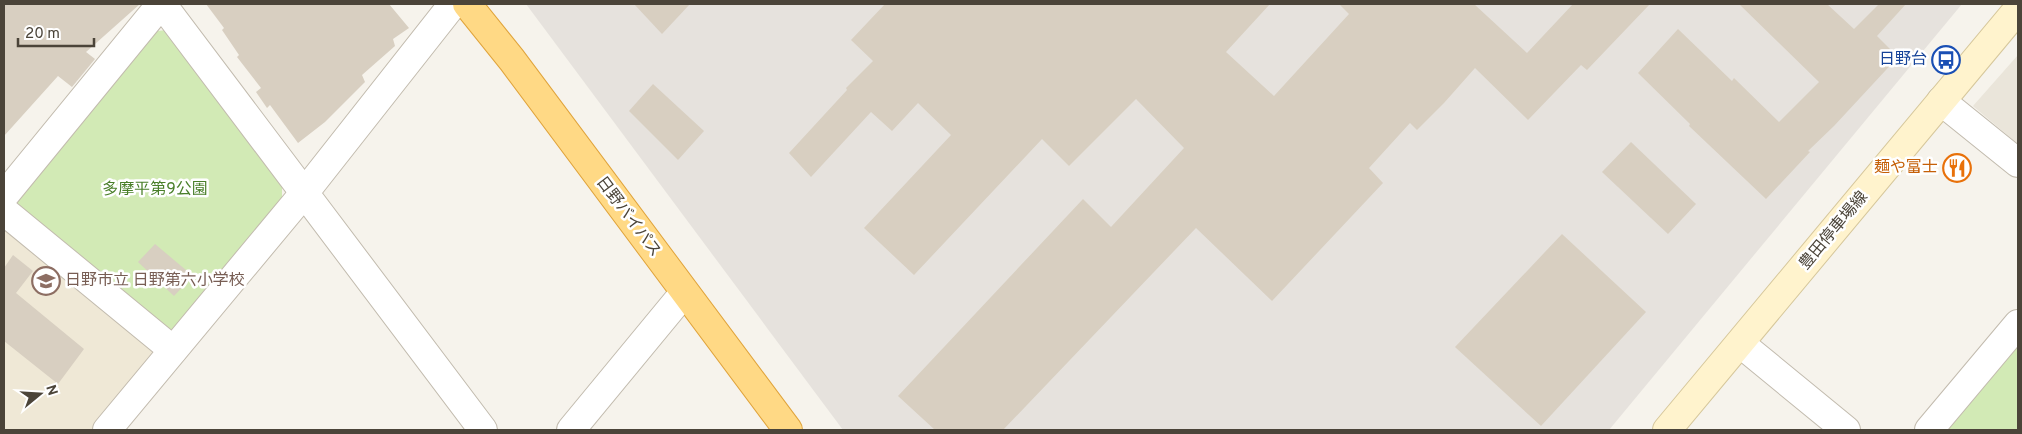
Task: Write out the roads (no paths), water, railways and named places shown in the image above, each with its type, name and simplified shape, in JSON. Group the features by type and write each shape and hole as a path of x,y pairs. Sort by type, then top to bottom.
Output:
{"highway":[{"name":"日野バイパス","path":"467,4 512,60 788,430"}],"main road":[{"name":"豊田停車場線","path":"1667,430 1741,344 2018,9"}],"street":[{"path":"4,196 161,4 305,192 483,430"},
{"path":"107,430 305,192 453,4"},
{"path":"1942,101 2018,163"},
{"path":"4,211 174,350"},
{"path":"571,430 684,293"},
{"path":"1929,430 2018,324"},
{"path":"1741,344 1846,430"}],"place":[{"name":"日野台","path":"1946,60"},
{"name":"麺や富士","path":"1957,168"},
{"name":"日野市立 日野第六小学校","path":"46,281"}],"park label":[{"name":"多摩平第9公園","path":"155,190"}]}
